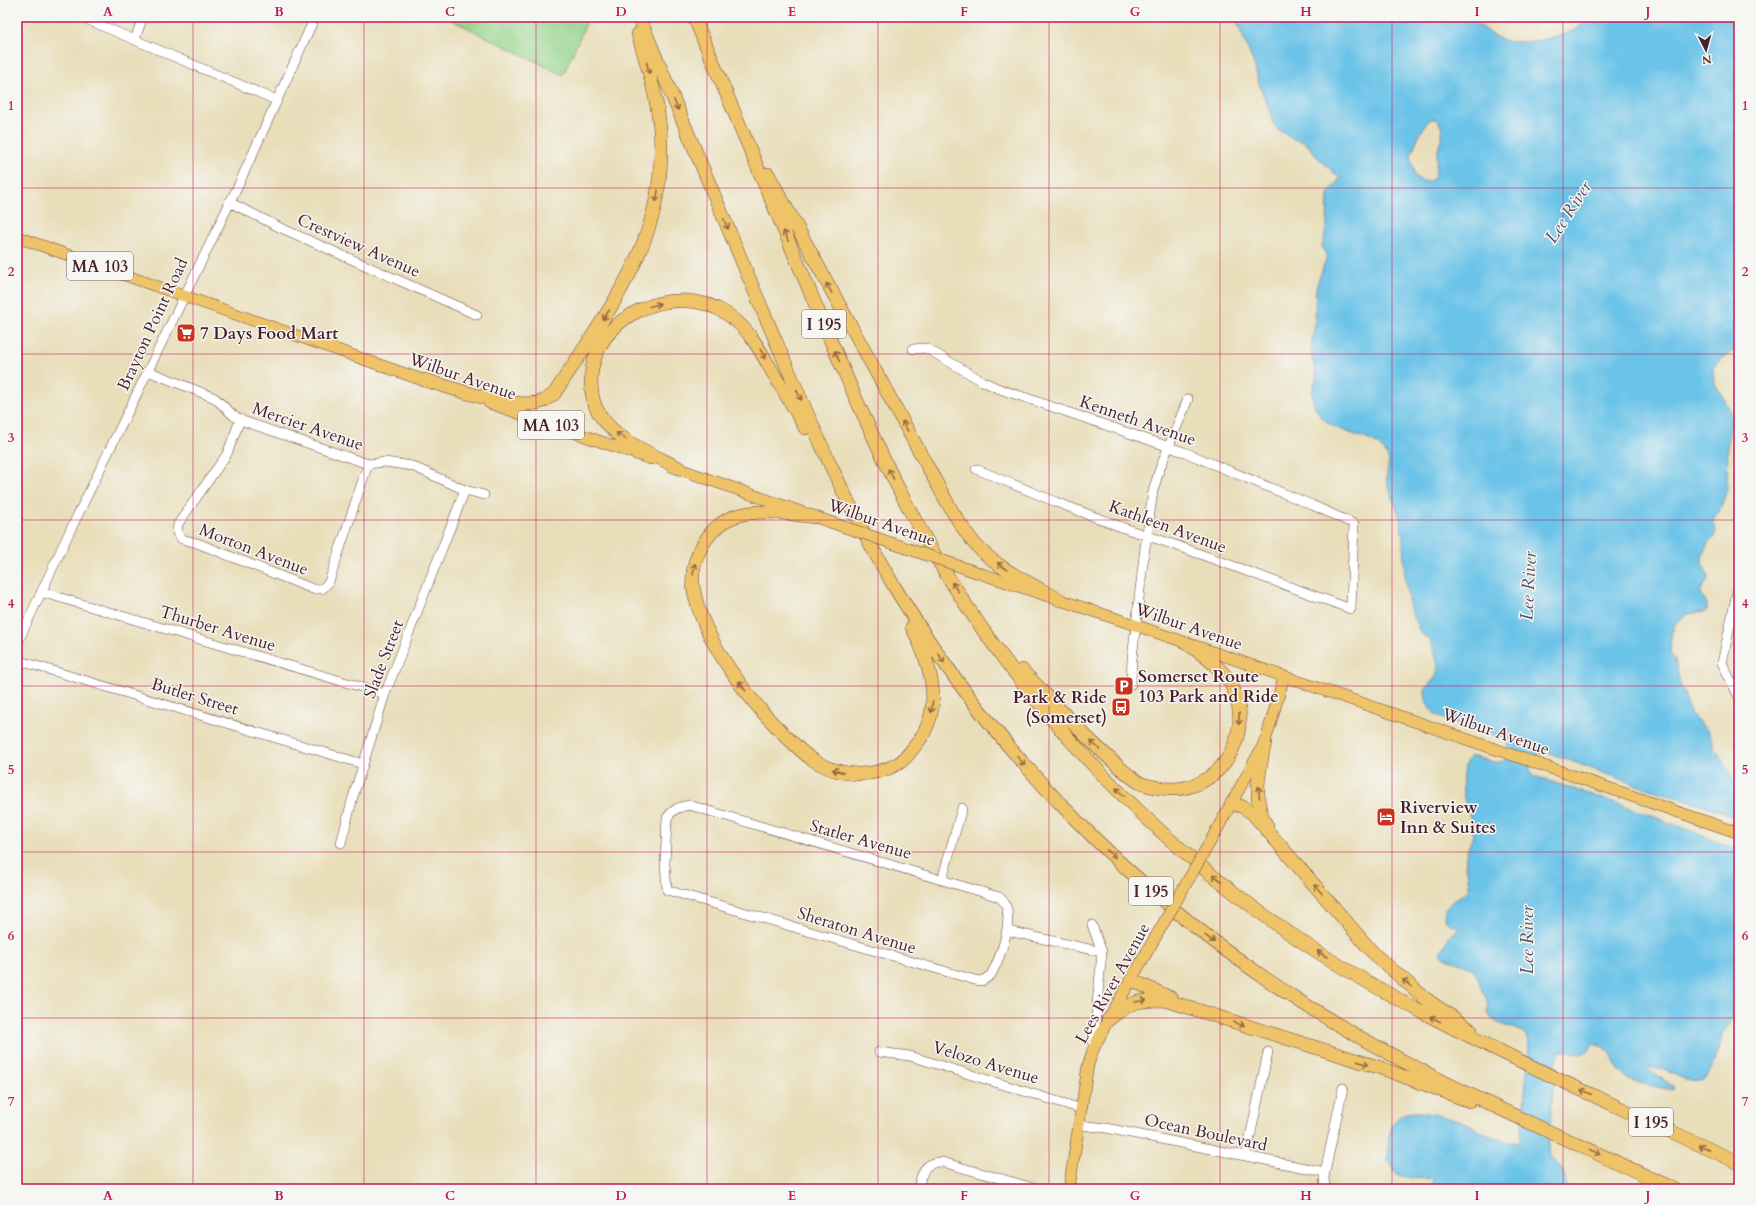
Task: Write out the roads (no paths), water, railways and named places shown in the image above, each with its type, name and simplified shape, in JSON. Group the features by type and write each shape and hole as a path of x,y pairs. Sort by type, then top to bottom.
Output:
{"highway":[{"path":"424,380 504,402 521,404 542,402 554,394 621,291 642,249 649,229 660,170 661,151 657,108 633,17"},
{"name":"I 195","path":"639,17 793,383 841,489 883,566 913,616 941,658 999,734 1056,800 1140,881 1185,919 1231,954 1303,1004 1404,1061 1674,1189"},
{"name":"I 195","path":"694,17 876,444 915,521 944,571 976,620 1028,689 1084,756 1146,818 1211,874 1281,927 1354,974 1423,1013 1507,1055 1739,1163"},
{"path":"727,97 840,307 957,519 976,546 1014,574 1060,600"},
{"path":"679,468 620,436 609,426 599,414 591,387 592,373 598,348 614,327 624,319 648,306 676,300 692,301 716,308 727,314 749,333 760,349 841,489"},
{"path":"814,517 764,512 736,516 726,521 708,536 701,547 693,568 693,584 702,616 726,663 743,687 777,729 804,752 817,763 844,773 873,772 900,762 910,753 923,735 931,714 933,691 926,658 883,566"},
{"path":"976,620 1064,714 1124,771 1140,783 1167,789 1180,789 1192,786 1206,781 1216,773 1225,763 1233,749 1239,722 1239,710 1236,698 1225,675 1188,644"},
{"path":"1264,742 1258,782 1259,801 1265,822 1277,840"},
{"path":"1232,804 1243,807 1252,813 1277,840 1375,955 1426,999 1507,1055"},
{"path":"1131,980 1202,1012"},
{"path":"1108,1020 1126,1005 1142,1001 1165,1000 1381,1068 1464,1099 1513,1114"}],"main road":[{"name":"Wilbur Avenue","path":"17,237 183,297 679,468 814,517 1739,833"},
{"name":"Lees River Avenue","path":"1068,1189 1080,1125 1088,1065 1093,1050 1108,1020 1232,804 1264,742 1284,677"}],"street":[{"path":"81,17 276,100"},
{"path":"135,39 143,17"},
{"name":"Brayton Point Road","path":"17,644 230,202 315,17"},
{"name":"Crestview Avenue","path":"230,202 296,235 477,315"},
{"name":"Kenneth Avenue","path":"913,349 926,348 982,381 997,388 1169,447 1312,505 1354,524 1351,609"},
{"name":"Mercier Avenue","path":"148,372 215,398 240,420 368,464 385,462 412,466 465,490 484,495"},
{"path":"1131,684 1132,659 1153,491 1188,399"},
{"name":"Morton Avenue","path":"240,420 227,454 178,524 177,534 182,539 197,543 313,589 322,589 330,582 368,464"},
{"name":"Kathleen Avenue","path":"976,469 1056,502 1351,609"},
{"name":"Slade Street","path":"341,842 385,694 465,490"},
{"path":"1739,583 1722,663 1739,697"},
{"name":"Thurber Avenue","path":"41,592 385,694"},
{"name":"Butler Street","path":"17,660 363,764"},
{"name":"Statler Avenue","path":"667,890 665,864 667,818 671,812 689,805 989,894 1004,900 1009,913 1008,931"},
{"path":"942,880 962,808"},
{"name":"Sheraton Avenue","path":"667,890 974,980 982,981 991,976 1008,931"},
{"path":"1092,925 1102,952 1093,1050"},
{"path":"1008,931 1102,952"},
{"name":"Velozo Avenue","path":"879,1052 910,1056 1082,1109"},
{"path":"1246,1156 1268,1052"},
{"path":"1325,1189 1325,1172 1343,1088"},
{"name":"Ocean Boulevard","path":"1080,1125 1106,1128 1325,1172"},
{"path":"918,1189 922,1173 928,1165 934,1162 942,1162 1037,1189"}],"water":[{"name":"Lee River","path":"1235,17 1421,17 1433,24 1456,17 1463,17 1473,21 1500,39 1520,42 1548,39 1561,35 1582,24 1587,17 1739,17 1739,346 1719,361 1713,368 1714,382 1729,408 1731,417 1728,439 1727,490 1719,512 1715,516 1713,522 1716,531 1714,537 1709,541 1702,556 1702,563 1708,575 1708,579 1701,594 1707,604 1707,610 1704,612 1687,614 1675,624 1671,635 1670,652 1675,659 1680,685 1683,690 1690,714 1708,731 1713,742 1713,748 1725,763 1735,784 1740,798 1739,818 1695,802 1639,786 1544,751 1534,756 1529,768 1534,776 1634,809 1739,850 1739,990 1735,996 1730,1023 1724,1032 1712,1068 1704,1079 1688,1080 1656,1067 1648,1068 1674,1087 1673,1090 1627,1078 1617,1068 1611,1054 1602,1046 1594,1043 1587,1052 1583,1054 1570,1051 1563,1051 1559,1053 1555,1063 1548,1149 1552,1159 1563,1172 1566,1179 1566,1189 1432,1189 1433,1178 1414,1178 1399,1175 1395,1173 1391,1163 1387,1161 1389,1155 1389,1138 1393,1124 1403,1114 1410,1112 1420,1112 1451,1119 1467,1124 1505,1141 1518,1142 1521,1139 1529,1047 1528,1039 1520,1030 1496,1022 1489,1015 1487,1000 1473,969 1446,958 1440,953 1450,935 1459,929 1448,923 1445,917 1447,907 1455,899 1469,890 1466,860 1473,829 1463,791 1462,779 1464,767 1469,757 1491,762 1502,762 1506,759 1508,748 1505,739 1441,718 1429,707 1425,690 1437,675 1438,667 1431,643 1419,630 1410,607 1406,584 1401,524 1387,481 1389,463 1387,456 1378,445 1328,423 1320,415 1314,404 1312,391 1317,378 1311,348 1315,322 1316,287 1326,260 1326,255 1322,247 1327,225 1328,194 1340,178 1318,158 1307,144 1293,139 1278,130 1273,123 1270,111 1259,84 1254,64","holes":["1430,119 1436,119 1441,126 1442,132 1435,172 1433,179 1423,181 1418,179 1414,174 1411,155 1427,122"]}],"place":[{"name":"7 Days Food Mart","path":"186,333"},
{"name":"Somerset Route 103 Park and Ride","path":"1124,686"},
{"name":"Park & Ride (Somerset)","path":"1121,707"},
{"name":"Riverview Inn & Suites","path":"1386,817"}]}
